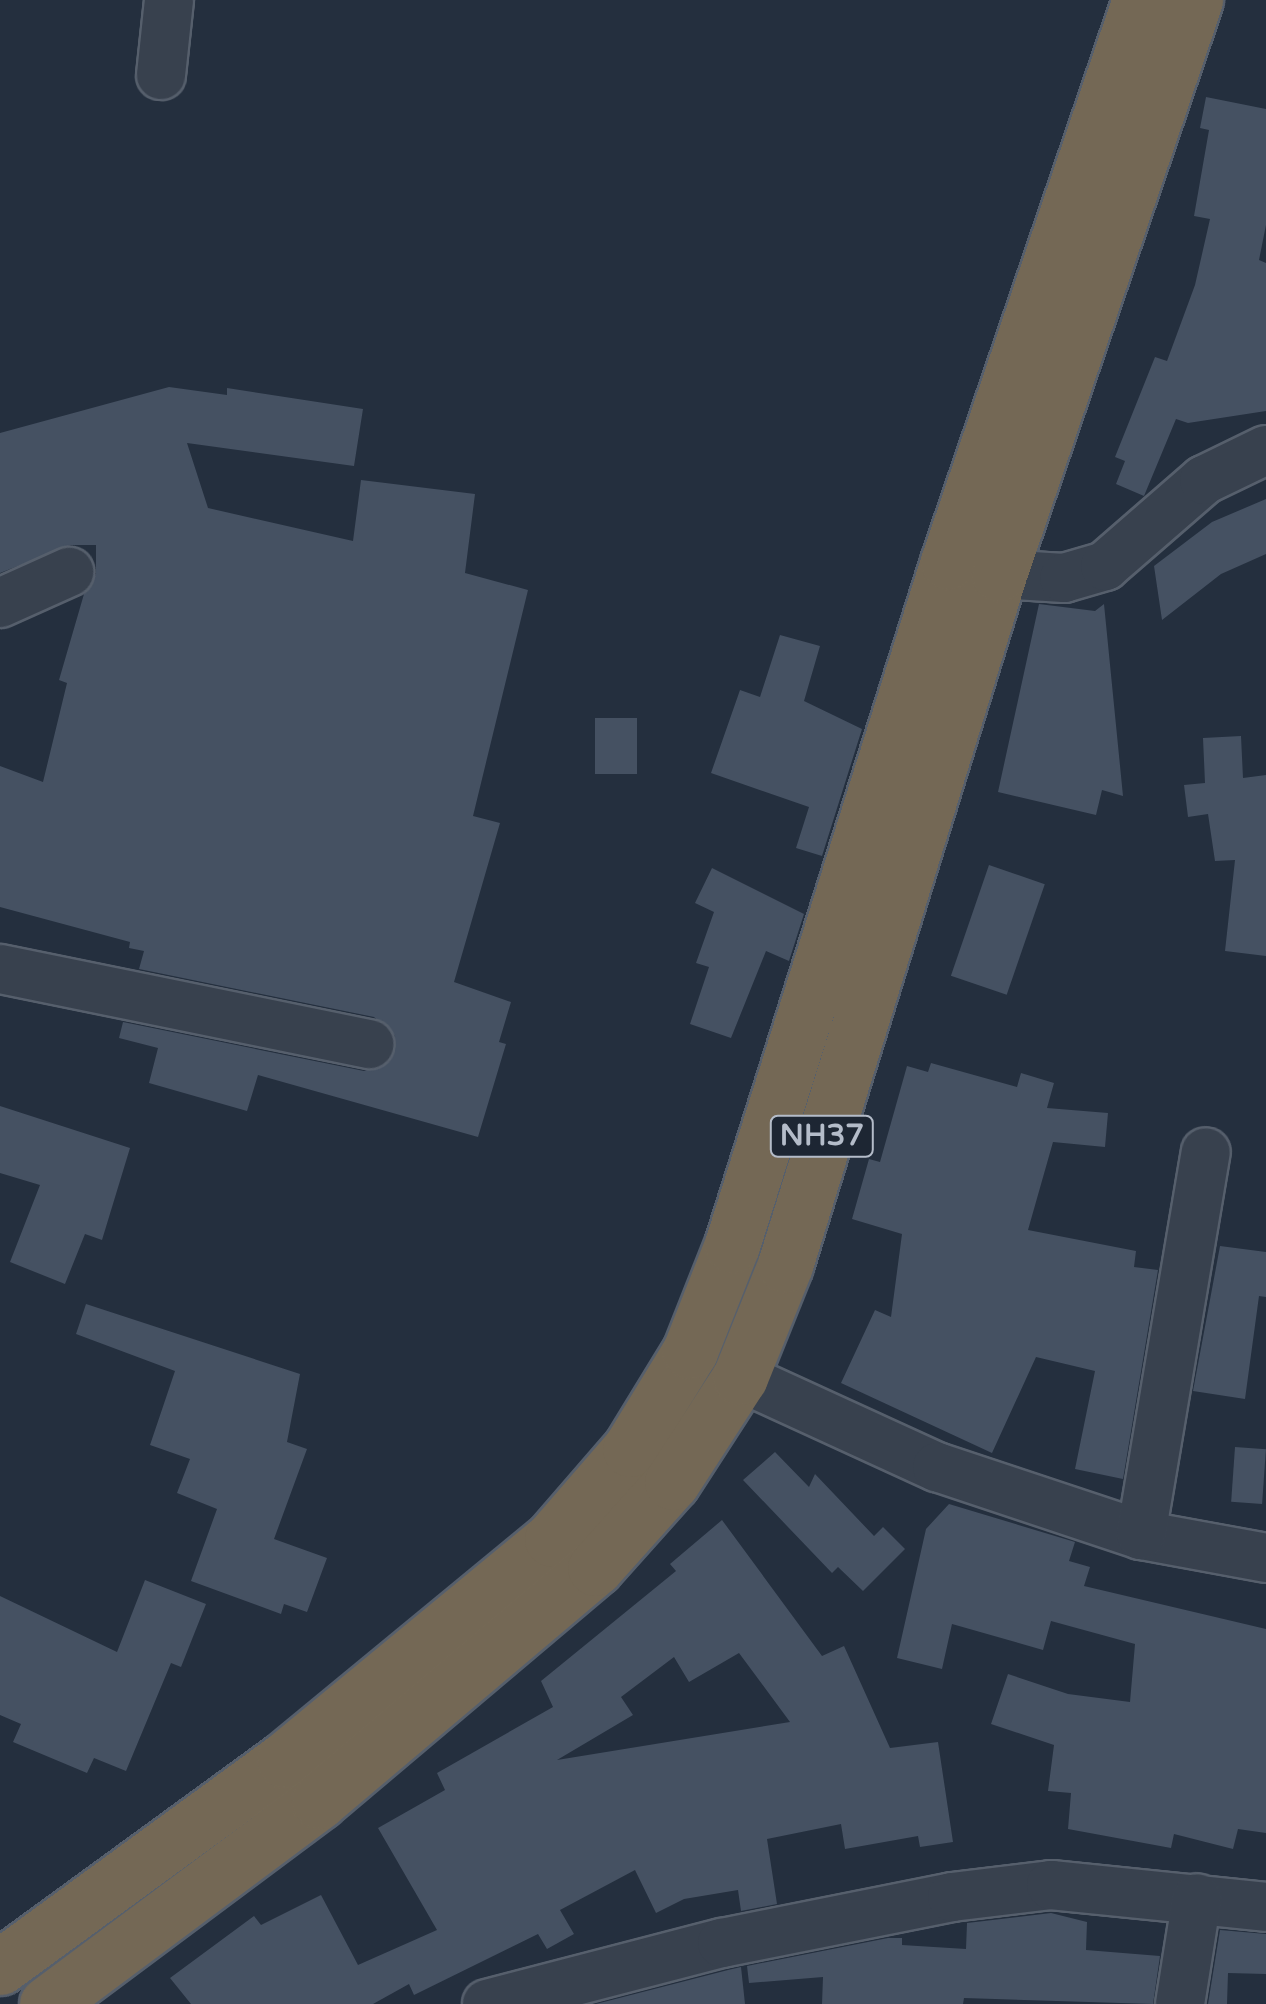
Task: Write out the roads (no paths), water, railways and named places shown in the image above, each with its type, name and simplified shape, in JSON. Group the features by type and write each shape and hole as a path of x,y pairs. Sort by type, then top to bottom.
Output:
{"highway":[{"name":"NH37","path":"0,1967 284,1760 552,1539 630,1449 690,1352 732,1245 948,562 1140,0"},
{"name":"NH37","path":"51,2003 319,1801 596,1568 672,1482 740,1377 785,1264 999,574 1195,0"}],"street":[{"path":"162,76 168,0"},
{"path":"999,574 1064,578 1105,566 1204,480 1266,450"},
{"path":"0,602 68,572"},
{"path":"0,969 369,1044"},
{"path":"1141,1535 1206,1152"},
{"path":"740,1377 937,1467 1141,1535 1266,1558"},
{"path":"486,2004 552,1995 952,1896 1051,1885 1266,1907"},
{"path":"1180,2004 1197,1898"}]}
